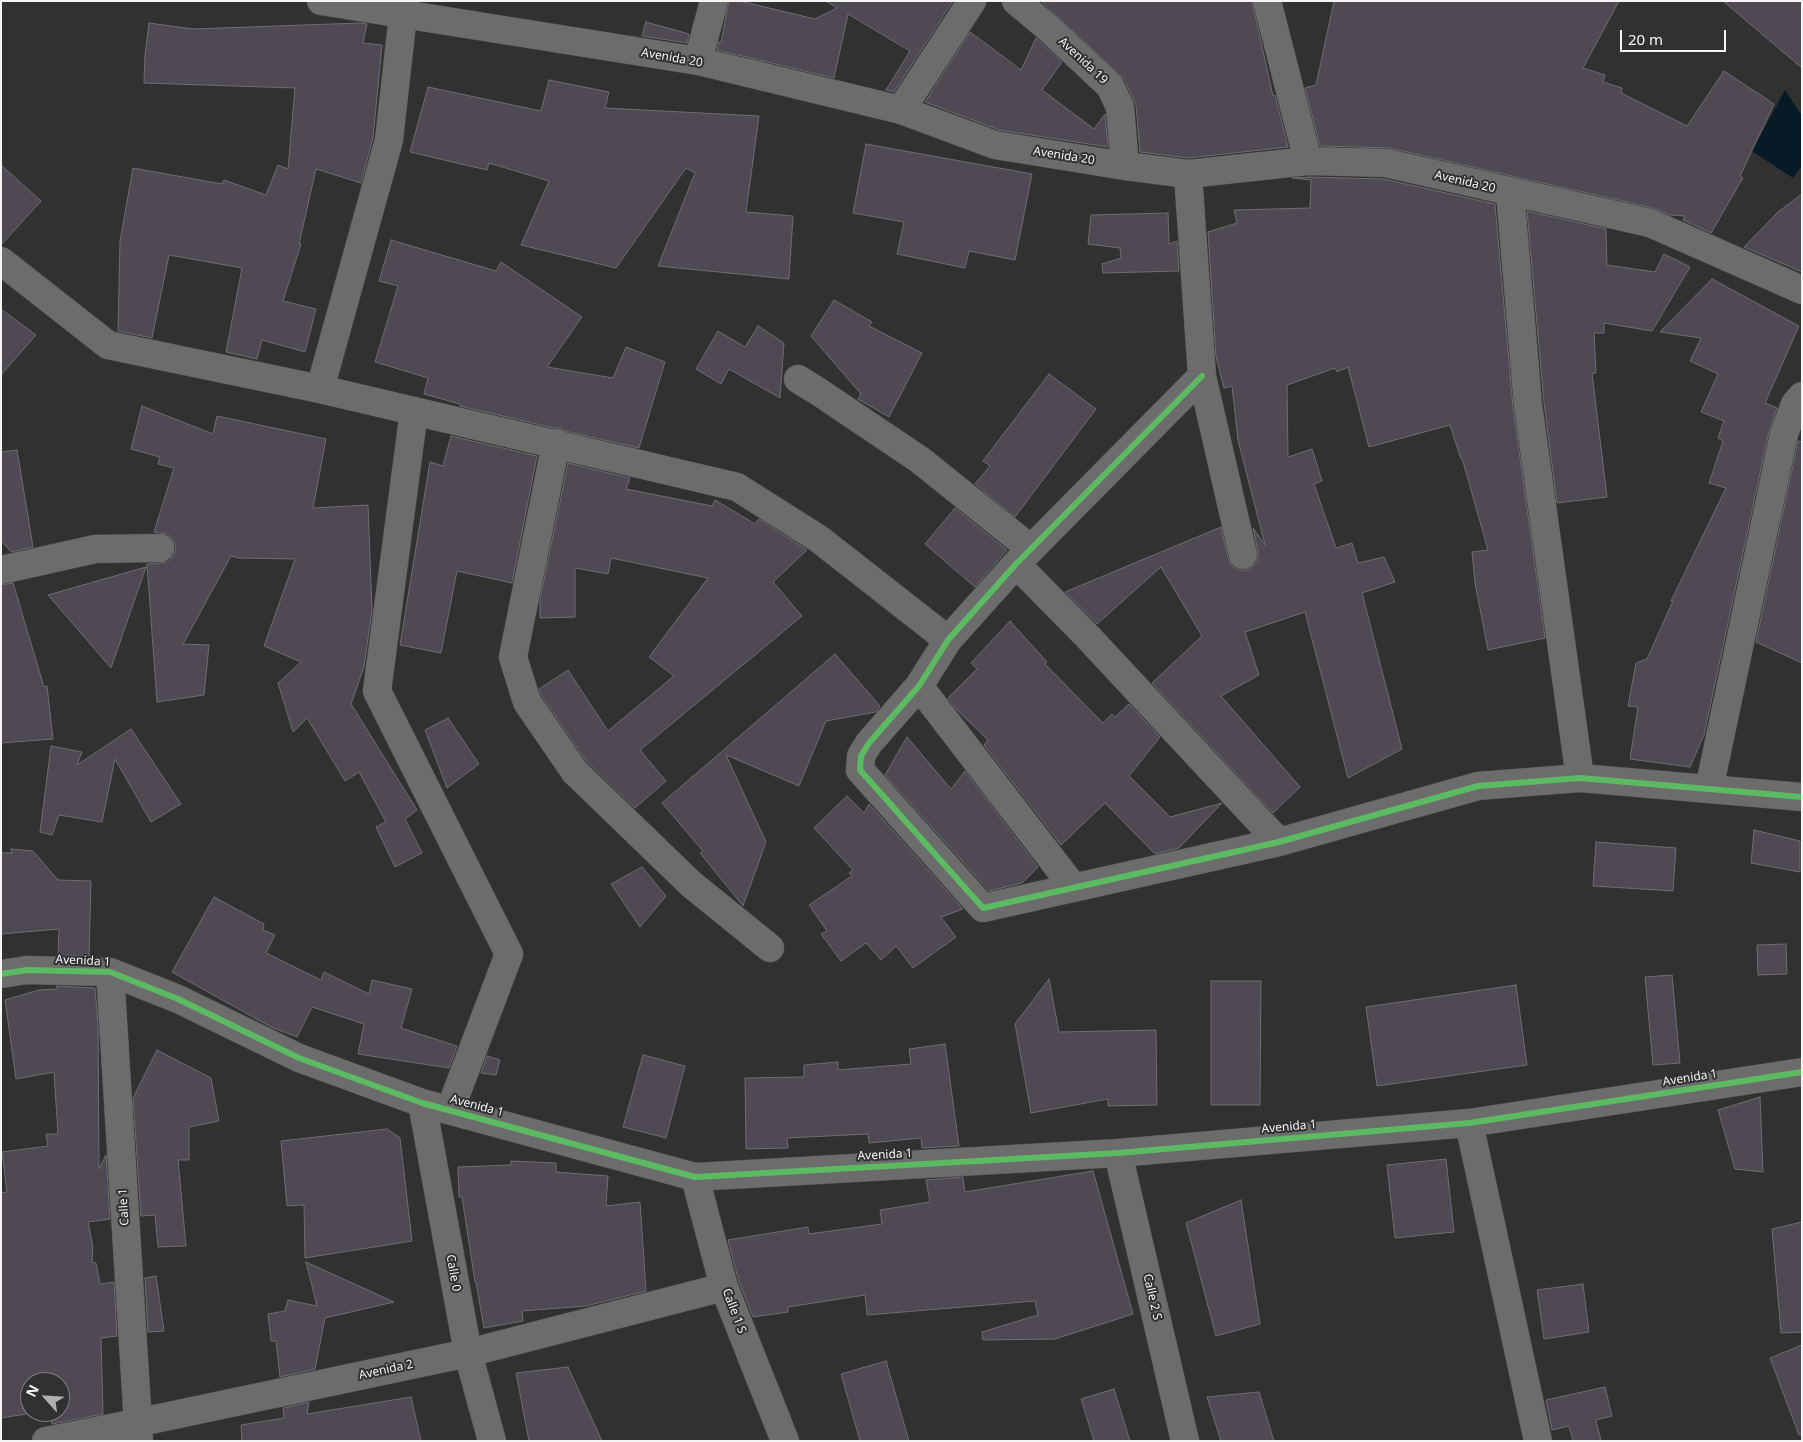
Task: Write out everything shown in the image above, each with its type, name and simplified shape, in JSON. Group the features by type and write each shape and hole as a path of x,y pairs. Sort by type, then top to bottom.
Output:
{"street":[{"name":"Avenida 20","path":"321,1 403,16 698,61 901,110 994,145 1125,166 1188,174 1308,161 1386,163 1650,223 1802,290"},
{"path":"698,61 714,1"},
{"path":"901,110 972,1"},
{"name":"Avenida 19","path":"1016,1 1046,26 1110,86 1120,107 1125,166"},
{"path":"1267,1 1308,161"},
{"path":"320,389 389,140 403,16"},
{"path":"1188,174 1202,376 1243,555"},
{"path":"1510,192 1528,405 1580,778"},
{"path":"1,261 108,344 414,410 737,487 819,539 948,640"},
{"path":"1202,376 1023,556 948,640 919,686 869,743 861,756 860,770 983,908 1279,842 1478,786 1580,778 1802,797"},
{"path":"798,379 920,460 1023,556 1088,637 1279,842"},
{"path":"1709,789 1784,434 1795,404 1802,396"},
{"path":"414,410 376,691 509,954 450,1110"},
{"path":"556,443 513,657 527,702 575,772 691,884 770,948"},
{"path":"1,570 94,548 160,548"},
{"path":"919,686 1074,888"},
{"name":"Avenida 1","path":"1,974 27,970 110,972 178,1000 299,1058 422,1103 696,1176 1118,1153 1469,1123 1802,1072"},
{"name":"Calle 1","path":"110,972 138,1432"},
{"name":"Calle 0","path":"422,1103 468,1353 492,1441"},
{"path":"1469,1123 1538,1441"},
{"name":"Calle 2 S","path":"1118,1153 1185,1441"},
{"name":"Calle 1 S","path":"696,1176 724,1287 785,1441"},
{"name":"Avenida 2","path":"46,1441 138,1432 468,1353 724,1287"}],"water":[{"path":"1785,90 1802,116 1802,166 1793,178 1752,151"}],"building":[{"path":"729,1 740,1 815,19 837,8 826,1 953,1 894,92 886,90 910,51 848,14 834,78 717,50 719,42 721,42"},
{"path":"1041,1 1252,1 1273,96 1275,95 1288,147 1188,158 1140,152 1136,105 1124,79"},
{"path":"1334,1 1619,1 1583,68 1605,75 1603,82 1622,88 1621,93 1687,126 1724,71 1774,104 1740,176 1743,178 1711,233 1683,220 1685,216 1670,215 1653,208 1389,148 1320,146 1305,88 1316,85"},
{"path":"1723,1 1802,1 1802,68"},
{"path":"646,22 689,34 687,43 642,36"},
{"path":"149,23 193,29 360,23 367,24 363,43 382,45 373,138 361,183 316,169 299,244 301,244 283,301 316,309 305,352 262,340 257,359 226,352 242,268 169,255 152,338 118,331 120,241 133,168 222,184 224,180 266,195 278,165 288,169 295,88 144,83"},
{"path":"970,32 1021,70 1036,38 1062,62 1042,90 1094,129 1105,114 1108,147 999,130 925,102"},
{"path":"549,80 609,92 605,108 759,116 746,212 793,216 789,279 658,266 695,173 686,168 616,268 521,245 549,181 489,163 487,170 410,152 428,87 541,111"},
{"path":"866,144 1032,174 1015,260 969,251 965,268 897,254 904,222 853,213"},
{"path":"1,165 41,201 1,245"},
{"path":"1292,178 1384,179 1495,204 1513,407 1545,638 1488,650 1475,583 1472,552 1488,550 1462,458 1450,425 1369,447 1348,367 1337,372 1335,368 1287,385 1288,457 1312,449 1322,481 1314,484 1336,548 1352,543 1358,563 1384,557 1395,582 1362,593 1402,749 1348,778 1305,612 1245,632 1259,675 1221,696 1300,787 1273,813 1152,683 1202,636 1161,567 1097,624 1065,592 1221,527 1228,558 1232,566 1239,570 1247,570 1254,566 1258,560 1253,528 1265,545 1238,440 1232,386 1224,388 1216,357 1208,232 1237,223 1234,210 1310,208 1311,180"},
{"path":"1802,194 1802,272 1744,247 1778,212"},
{"path":"1527,211 1606,229 1607,265 1655,272 1664,254 1690,267 1652,331 1604,323 1604,333 1594,333 1596,373 1592,373 1607,497 1557,503 1544,403"},
{"path":"1168,213 1169,244 1177,241 1179,271 1103,273 1102,264 1121,258 1120,248 1088,244 1091,215"},
{"path":"391,240 496,271 501,262 582,317 547,367 613,378 626,347 665,362 639,448 460,406 460,404 424,394 428,378 375,362 398,286 379,281"},
{"path":"1712,279 1799,326 1765,403 1777,408 1769,431 1704,735 1690,767 1630,759 1638,707 1628,706 1636,663 1647,659 1673,601 1671,601 1726,488 1709,483 1723,441 1718,438 1724,421 1701,412 1718,374 1690,361 1701,338 1660,332"},
{"path":"834,300 872,322 869,326 922,353 889,417 858,399 861,394 811,336"},
{"path":"1,309 36,335 1,375"},
{"path":"758,326 784,343 780,398 729,369 721,384 696,369 718,331 745,347"},
{"path":"1049,374 1096,409 1015,517 975,484 990,466 983,461"},
{"path":"142,406 213,434 217,416 326,439 313,508 368,505 372,610 364,667 351,704 417,810 405,819 422,853 395,867 376,827 386,822 359,772 345,781 307,718 293,732 278,683 301,662 264,646 295,559 238,558 231,556 183,644 209,645 204,695 157,702 147,564 168,562 174,555 176,547 173,540 167,534 154,532 174,468 158,464 160,457 131,449"},
{"path":"451,436 537,456 512,583 457,571 441,653 400,645 430,462 443,466"},
{"path":"1798,441 1802,442 1802,663 1756,642"},
{"path":"17,450 33,547 11,552 1,540 1,452"},
{"path":"568,463 630,478 626,489 712,506 715,500 755,524 759,519 807,550 773,582 802,616 640,750 666,781 635,808 587,762 541,695 539,689 568,670 608,731 674,676 649,657 708,578 611,558 608,574 575,568 575,617 540,618 540,599"},
{"path":"955,508 1007,550 975,587 925,544"},
{"path":"146,567 111,668 48,595"},
{"path":"13,583 44,687 47,686 53,739 1,743 1,585"},
{"path":"1010,621 1047,662 1045,664 1103,723 1112,714 1115,717 1129,704 1160,737 1129,776 1170,817 1222,803 1179,848 1155,854 1105,803 1061,845 984,745 988,740 956,709 948,698 977,669 971,663"},
{"path":"835,654 880,706 876,712 826,721 799,786 726,755 766,842 743,906 700,853 703,851 662,803"},
{"path":"448,718 479,764 447,788 425,730"},
{"path":"131,729 181,804 151,822 115,759 102,822 59,815 52,835 40,832 51,746 82,752 77,765"},
{"path":"907,737 951,789 965,771 1038,867 1022,883 989,891 885,775"},
{"path":"847,796 864,813 869,804 963,909 941,917 956,937 913,968 896,946 881,960 866,943 841,961 821,934 827,931 809,905 852,876 849,873 853,870 814,828"},
{"path":"1754,830 1800,841 1800,872 1751,863"},
{"path":"1596,842 1676,848 1673,891 1593,886"},
{"path":"11,849 33,851 58,880 91,881 89,956 58,955 59,929 1,934 1,853 12,853"},
{"path":"642,867 666,896 640,927 611,884"},
{"path":"214,897 264,924 263,930 275,935 266,953 321,980 324,972 369,994 372,980 412,989 401,1028 457,1046 449,1068 358,1054 364,1024 312,1007 297,1037 271,1027 172,972"},
{"path":"1786,944 1787,974 1758,975 1757,945"},
{"path":"1672,975 1680,1063 1653,1065 1645,977"},
{"path":"1049,979 1059,1032 1156,1030 1157,1105 1108,1106 1108,1099 1031,1113 1015,1024"},
{"path":"1211,981 1261,981 1260,1105 1211,1105"},
{"path":"1516,985 1527,1065 1377,1086 1366,1007"},
{"path":"57,986 95,988 98,1024 99,1169 106,1155 110,1219 88,1222 93,1247 92,1262 96,1263 100,1284 114,1282 117,1336 101,1338 103,1414 70,1420 70,1372 20,1372 20,1415 1,1418 1,1193 7,1192 2,1152 48,1146 46,1134 58,1134 54,1072 16,1079 5,1000 39,990 57,989"},
{"path":"945,1044 959,1146 922,1148 921,1138 869,1143 868,1134 787,1138 788,1148 746,1149 745,1078 804,1077 804,1065 838,1062 838,1070 911,1064 909,1049"},
{"path":"157,1050 211,1078 219,1121 189,1127 189,1160 178,1160 186,1246 158,1247 155,1215 141,1216 133,1098"},
{"path":"643,1055 685,1066 666,1138 623,1127"},
{"path":"487,1056 500,1060 496,1075 481,1073"},
{"path":"1760,1097 1763,1172 1735,1169 1718,1110"},
{"path":"387,1129 400,1138 412,1241 305,1258 304,1205 287,1206 281,1141"},
{"path":"1446,1159 1454,1232 1395,1238 1387,1165"},
{"path":"511,1161 556,1163 556,1172 608,1176 606,1206 640,1202 646,1291 586,1306 522,1311 523,1321 484,1328 462,1197 459,1197 458,1167 511,1165"},
{"path":"1093,1171 1133,1314 1055,1339 983,1340 982,1332 1038,1315 1035,1301 867,1315 865,1295 788,1307 788,1312 753,1317 739,1282 728,1240 808,1227 809,1234 882,1224 880,1210 930,1202 926,1180 963,1177 965,1192"},
{"path":"1241,1200 1260,1324 1216,1336 1186,1223"},
{"path":"1802,1222 1802,1332 1781,1333 1772,1229"},
{"path":"306,1262 394,1302 325,1318 315,1369 280,1377 276,1341 271,1341 268,1314 285,1311 288,1300 317,1306"},
{"path":"156,1276 164,1331 148,1332 145,1278"},
{"path":"1583,1284 1589,1332 1544,1339 1537,1290"},
{"path":"1802,1345 1802,1435 1799,1435 1770,1358"},
{"path":"886,1361 909,1441 860,1441 841,1374"},
{"path":"568,1367 602,1441 529,1441 516,1373"},
{"path":"1605,1387 1612,1416 1596,1420 1601,1441 1573,1441 1569,1426 1552,1430 1546,1400"},
{"path":"1114,1389 1130,1441 1094,1441 1081,1399"},
{"path":"1259,1392 1274,1441 1221,1441 1207,1397"},
{"path":"411,1397 421,1441 242,1441 241,1425 284,1418 283,1408 309,1402 307,1414"}],"cycle path":[{"path":"1202,376 1016,564 948,640 919,686 869,743 861,756 860,770 983,908 1279,842 1478,786 1580,778 1802,797"},
{"path":"1,974 27,970 110,972 178,999 299,1058 422,1103 695,1177 1118,1153 1469,1123 1802,1072"}]}
